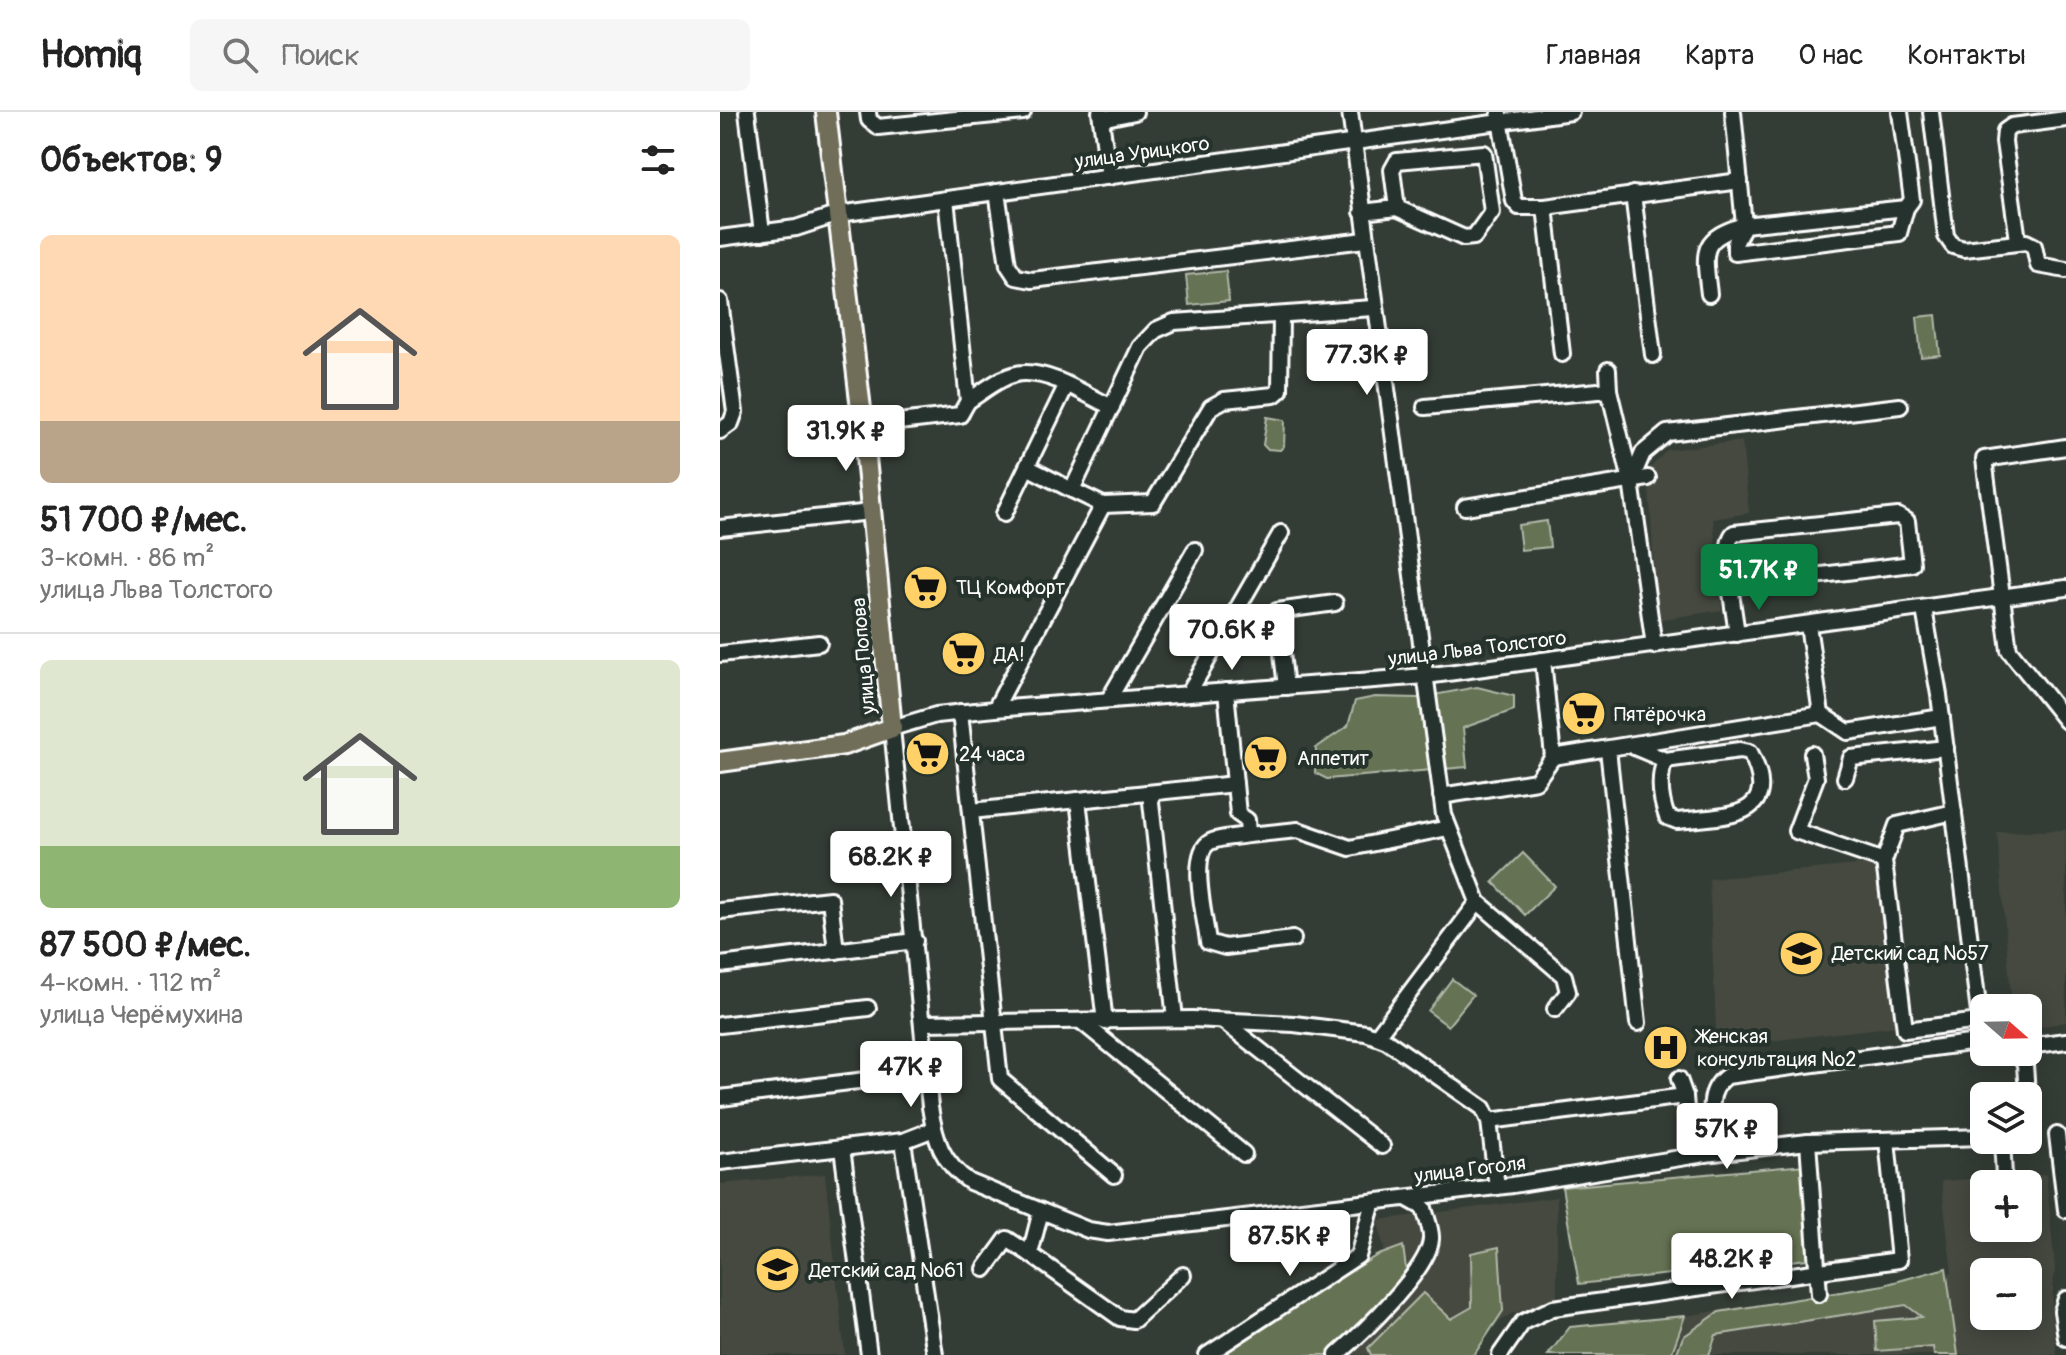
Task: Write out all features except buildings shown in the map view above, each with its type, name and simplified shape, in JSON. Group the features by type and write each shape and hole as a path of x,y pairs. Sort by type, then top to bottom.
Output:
{"main road":[{"name":"улица Попова","path":"826,112 863,426 892,728"},
{"path":"720,762 844,745 892,728"}],"street":[{"path":"747,112 762,233"},
{"path":"868,112 869,120 878,127 1023,112"},
{"path":"1109,177 1100,116 1135,112"},
{"path":"1350,112 1373,308 1448,828 1478,902 1564,976 1568,992 1555,1009"},
{"path":"1448,112 1451,129"},
{"name":"улица Урицкого","path":"720,238 796,228 839,214 1451,129 1499,117 1571,112"},
{"path":"1733,112 1744,225 1735,244 1735,253 1899,233 1906,208 1912,200 1900,112"},
{"path":"1931,112 1946,236 1953,246 1964,249 2018,240 2034,246 2038,265 2066,270"},
{"path":"1499,117 1512,187 1519,207 1545,207 1740,181"},
{"path":"2018,240 2005,131 2012,126 2066,119"},
{"path":"1397,208 1392,170 1397,161 1484,153 1504,141"},
{"path":"1362,212 1397,208 1464,238 1474,237 1492,212 1484,153"},
{"path":"1489,190 1512,187"},
{"path":"997,192 1008,265 1016,277 1032,280 1365,240"},
{"path":"1633,194 1653,355"},
{"path":"946,199 968,401"},
{"path":"1545,207 1562,354"},
{"path":"1709,294 1706,246 1712,239 1744,225 1906,208"},
{"path":"720,301 735,412 731,423 720,431"},
{"path":"1072,490 1140,347 1156,330 1174,322 1281,317 1373,308"},
{"path":"1027,467 1103,505 1153,503 1211,407 1224,400 1274,395 1280,390 1281,317"},
{"path":"1608,370 1609,390 1631,481 1654,646"},
{"path":"863,426 960,415 968,401 1004,378 1024,373 1066,386 1112,407"},
{"path":"1004,514 1066,386"},
{"path":"1425,407 1609,390"},
{"path":"1631,481 1643,453 1667,433 1900,406"},
{"path":"2066,447 1984,459 2009,650 2066,721"},
{"path":"1465,507 1648,478"},
{"path":"995,709 1103,505"},
{"path":"720,528 871,512"},
{"path":"1731,586 1912,564 1907,521 1898,516 1734,533 1727,546 1731,586 1737,634"},
{"path":"1188,694 1281,533"},
{"path":"1109,699 1195,550"},
{"name":"улица Льва Толстого","path":"892,728 925,717 960,712 1426,676 2066,588"},
{"path":"1286,687 1277,611 1335,603"},
{"path":"1924,609 1942,717 1946,748 1954,812 1980,1021 1905,1030 1884,861 1897,825 1954,812"},
{"path":"1808,625 1821,714"},
{"path":"720,654 819,643"},
{"path":"1441,796 1536,781 1553,757 1543,660"},
{"path":"1226,691 1238,814 1247,820 1248,835"},
{"path":"960,712 1000,1079 1114,1175"},
{"path":"1553,757 1821,714 1848,732 1942,717"},
{"name":"улица Попова","path":"892,728 934,1129 942,1156 972,1189"},
{"path":"1631,746 1665,760 1740,750 1750,752 1756,763 1759,796 1752,807 1740,814 1677,821 1667,817 1661,794 1660,773 1665,760"},
{"path":"1845,778 1851,758 1946,748"},
{"path":"1608,749 1638,1023"},
{"path":"1812,754 1816,778 1796,831 1884,861"},
{"path":"971,811 1235,784"},
{"path":"1150,793 1175,1019"},
{"path":"1078,800 1105,1022"},
{"path":"1293,939 1225,947 1208,942 1198,864 1210,842 1298,830 1350,848 1448,828"},
{"path":"720,911 830,899 836,951"},
{"path":"1377,1036 1478,902"},
{"path":"720,965 915,941"},
{"path":"720,1025 868,1008"},
{"path":"1223,1020 1382,1146"},
{"path":"924,1023 1223,1020 1294,1024 1377,1036 1483,1108 1489,1121 1497,1187"},
{"path":"1082,1022 1244,1154"},
{"path":"2042,1044 2066,1041"},
{"path":"1712,1153 1710,1098 1713,1089 1727,1076 1970,1043"},
{"path":"720,1098 874,1079"},
{"path":"1679,1079 1685,1096 1687,1122 1712,1153"},
{"path":"1489,1121 1685,1096"},
{"path":"720,1162 903,1141 934,1129"},
{"path":"2042,1135 2062,1134 2066,1210"},
{"name":"улица Гоголя","path":"972,1189 1088,1230 1108,1233 1497,1187 1712,1153 1808,1142 1970,1137"},
{"path":"1500,1355 1523,1322 1553,1308 1899,1260 1887,1140"},
{"path":"903,1141 935,1355"},
{"path":"1808,1142 1819,1294"},
{"path":"842,1148 869,1355"},
{"path":"1337,1355 1365,1331 1417,1270 1431,1239 1424,1208 1405,1198"},
{"path":"1207,1355 1358,1256 1373,1202"},
{"path":"1030,1254 1041,1211"},
{"path":"985,1269 1007,1239 1120,1318 1134,1320 1183,1275"},
{"path":"2066,1299 2062,1311 2066,1338"}],"shaded area":[{"path":"1742,441 1749,513 1713,519 1722,610 1657,620 1648,470 1667,450"},
{"path":"2066,830 2066,1022 2042,1026 2042,994 2011,994 1997,832"},
{"name":"Детский сад №57","path":"1878,863 1898,1026 1717,1047 1709,879"},
{"name":"Детский сад №61","path":"825,1174 845,1355 720,1355 720,1184"},
{"path":"2042,1174 2046,1174 2055,1268 2051,1313 2057,1355 1671,1355 1685,1316 1952,1273 1941,1181 1970,1179 1970,1242 2042,1242"},
{"path":"1557,1197 1557,1299 1511,1314 1453,1355 1292,1355 1391,1284 1378,1220"}],"green space":[{"path":"1226,271 1229,301 1189,305 1186,275"},
{"path":"1936,315 1940,355 1921,357 1917,317"},
{"path":"1267,417 1285,420 1284,446 1280,450 1267,449 1263,445"},
{"path":"1547,521 1550,547 1521,550 1518,525"},
{"path":"1477,687 1514,696 1514,710 1463,728 1467,767 1327,779 1315,773 1316,748 1348,726 1355,701 1375,697 1418,698"},
{"path":"1523,853 1555,886 1525,915 1493,882"},
{"path":"1452,979 1473,995 1448,1026 1428,1011"},
{"path":"1816,1164 1825,1257 1579,1284 1562,1187"},
{"path":"1403,1246 1409,1292 1332,1355 1216,1355 1376,1256"},
{"path":"1499,1247 1503,1311 1474,1355 1371,1355 1368,1348 1423,1293 1451,1319 1472,1307 1471,1253"},
{"path":"1946,1268 1958,1355 1934,1355 1933,1347 1877,1351 1875,1321 1922,1317 1906,1305 1716,1335 1709,1355 1676,1355 1683,1337 1719,1312 1884,1285"},
{"path":"1685,1316 1671,1355 1548,1355 1570,1327"}],"place":[{"name":"ТЦ Комфорт","path":"925,587"},
{"name":"ДА!","path":"963,654"},
{"name":"Пятёрочка","path":"1583,714"},
{"name":"24 часа","path":"928,754"},
{"name":"Аппетит","path":"1266,758"},
{"name":"Детский сад №57","path":"1801,953"},
{"name":"Женская консультация №2","path":"1666,1048"},
{"name":"Детский сад №61","path":"778,1270"}]}
